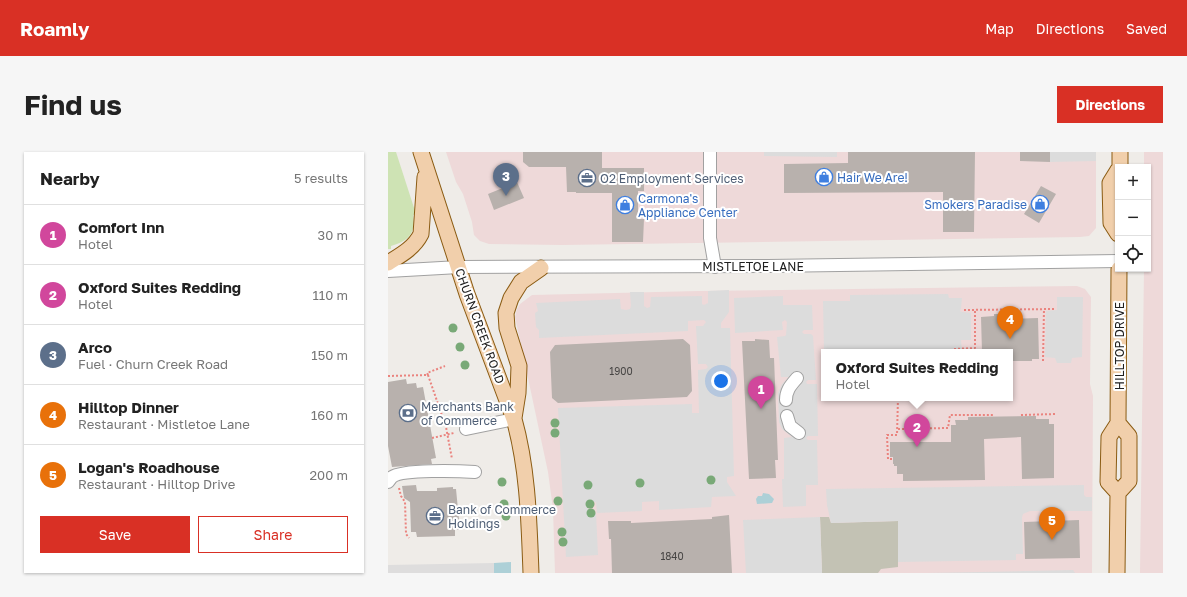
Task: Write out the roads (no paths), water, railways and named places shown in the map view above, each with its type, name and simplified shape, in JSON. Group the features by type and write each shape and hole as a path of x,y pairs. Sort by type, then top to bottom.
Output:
{"main road":[{"name":"CHURN CREEK ROAD","path":"421,152 467,294 514,419 522,449 527,486 531,573"},
{"path":"1120,152 1120,164"},
{"path":"388,263 410,248 418,240 421,234 426,168"},
{"path":"1115,175 1110,183 1111,223 1115,229"},
{"path":"514,419 518,393 519,366 507,328 506,313 511,298 521,282 540,268"},
{"name":"HILLTOP DRIVE","path":"1118,493 1108,482 1109,437 1118,423 1119,272"},
{"path":"1117,573 1118,493 1129,480 1129,436 1118,423"}],"street":[{"path":"710,152 710,238 716,266"},
{"name":"MISTLETOE LANE","path":"388,271 458,267 540,268 1115,261"},
{"path":"786,400 788,388 797,378"},
{"path":"787,416 790,426 799,433"},
{"path":"462,430 514,419"},
{"path":"393,484 393,476 412,473 445,470 475,472"}],"water":[{"path":"763,493 769,494 774,499 772,503 757,504 756,499 758,496 762,496"},
{"path":"511,562 511,573 494,573 494,563"}],"place":[{"name":"Hair We Are!","path":"824,177"},
{"name":"O2 Employment Services","path":"587,178"},
{"name":"Arco","path":"506,196"},
{"name":"Smokers Paradise","path":"1040,204"},
{"name":"Carmona's Appliance Center","path":"625,205"},
{"name":"Hilltop Dinner","path":"1010,339"},
{"name":"Comfort Inn","path":"761,409"},
{"name":"Merchants Bank of Commerce","path":"408,413"},
{"name":"Oxford Suites Redding","path":"917,447"},
{"name":"Bank of Commerce Holdings","path":"435,516"},
{"name":"Logan's Roadhouse","path":"1052,540"}]}
